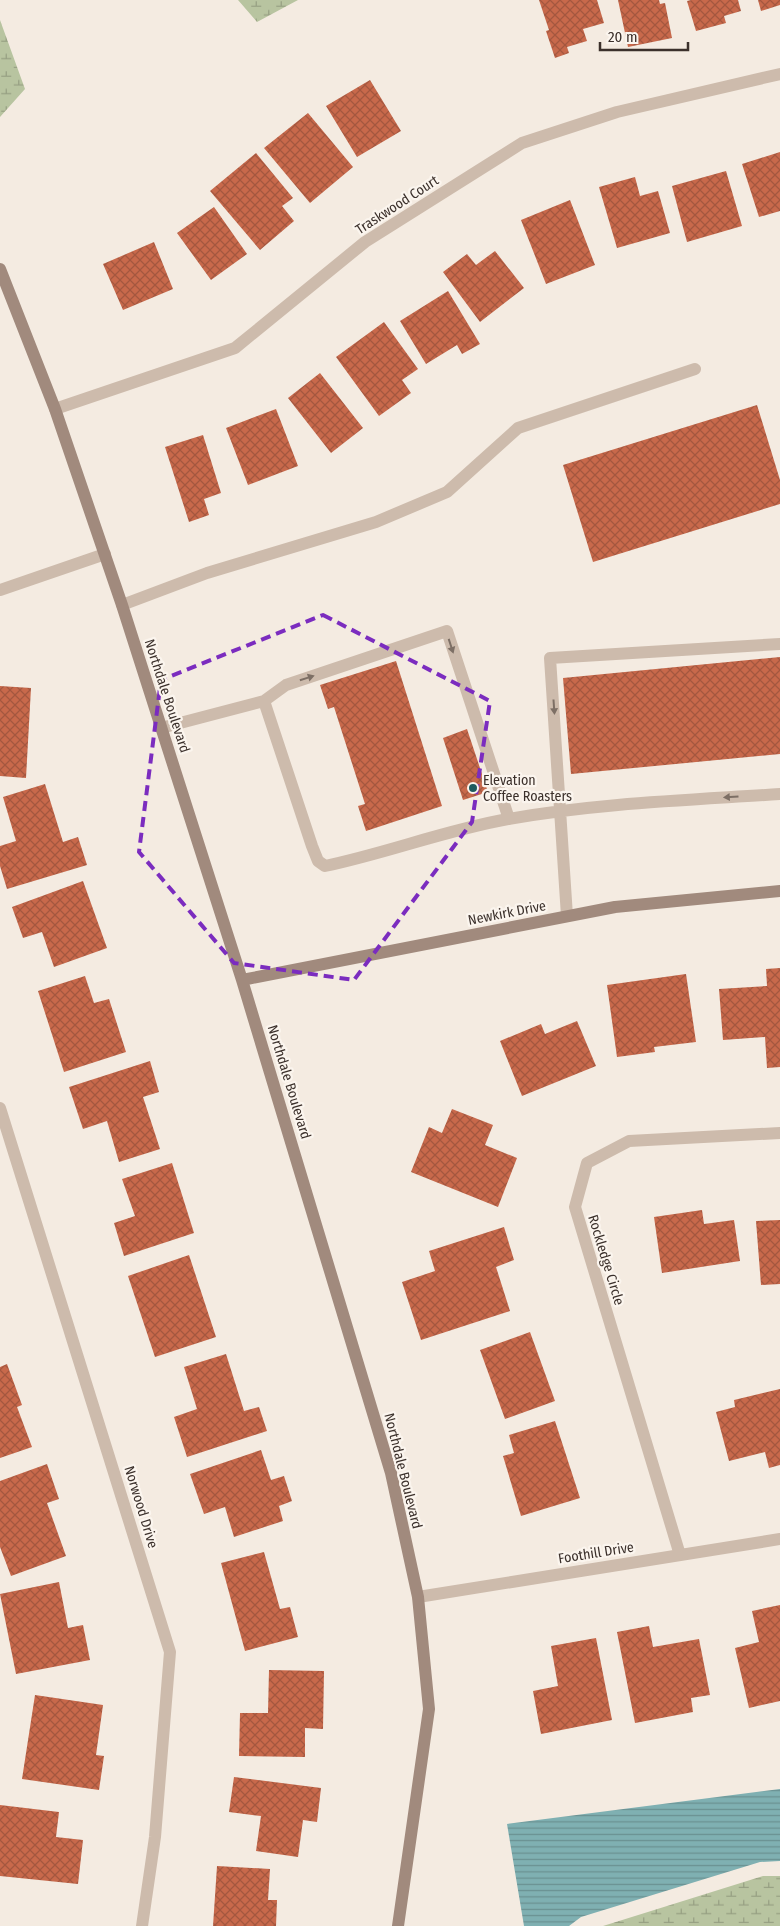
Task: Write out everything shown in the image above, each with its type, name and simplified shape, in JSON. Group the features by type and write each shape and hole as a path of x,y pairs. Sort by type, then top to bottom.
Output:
{"street":[{"name":"Traskwood Court","path":"55,409 235,348 365,242 522,143 617,112 780,74"},
{"name":"Northdale Boulevard","path":"0,270 55,409 122,604 242,980 391,1473 418,1597 429,1709 398,1926"},
{"path":"122,604 207,574 376,522 447,492 518,428 695,369"},
{"path":"0,590 105,554"},
{"path":"161,728 264,701 286,684 447,631 509,819"},
{"path":"567,916 550,658 780,644"},
{"path":"264,701 312,846 318,861 325,866 509,819 561,810 780,794"},
{"name":"Newkirk Drive","path":"242,980 615,907 780,890"},
{"name":"Norwood Drive","path":"0,1108 170,1652 154,1837 142,1926"},
{"name":"Rockledge Circle","path":"680,1555 575,1207 587,1163 629,1141 780,1134"},
{"name":"Foothill Drive","path":"418,1597 780,1539"}],"highlighted area":[{"path":"323,615 490,701 472,822 354,980 234,963 139,852 161,680"}],"green space":[{"path":"238,0 298,0 257,22"},
{"path":"0,20 25,89 0,117"},
{"path":"763,1876 780,1876 780,1926 603,1926"}],"water":[{"path":"780,1789 780,1861 760,1862 581,1917 569,1926 524,1926 507,1824"}],"building":[{"path":"539,0 597,0 604,23 583,29 587,41 567,47 569,53 555,58 546,31 549,30"},
{"path":"618,0 659,0 660,4 665,3 672,38 628,47"},
{"path":"738,0 741,11 724,16 726,23 696,31 687,1"},
{"path":"758,0 780,0 780,5 761,11"},
{"path":"370,80 401,131 357,157 326,106"},
{"path":"308,113 353,167 310,203 264,148"},
{"path":"780,152 780,211 759,217 742,164"},
{"path":"256,153 293,198 282,206 294,221 260,250 210,191"},
{"path":"726,171 742,226 687,242 672,186"},
{"path":"635,177 640,196 658,191 670,233 617,248 599,187"},
{"path":"570,200 595,265 546,284 521,220"},
{"path":"214,207 247,254 211,280 177,233"},
{"path":"154,242 173,289 123,310 103,264"},
{"path":"495,251 524,288 480,322 443,272 467,254 476,265"},
{"path":"448,291 480,344 462,354 457,345 426,364 400,321"},
{"path":"384,322 418,369 402,380 411,393 379,416 336,357"},
{"path":"320,373 363,428 331,453 288,398"},
{"path":"757,405 780,480 780,504 593,562 563,465"},
{"path":"276,409 298,466 248,485 226,428"},
{"path":"203,435 221,493 204,499 209,515 189,522 165,447"},
{"path":"780,657 780,754 571,774 563,678"},
{"path":"396,661 442,806 366,831 358,806 365,804 334,707 328,709 320,685"},
{"path":"0,686 31,688 26,778 0,776"},
{"path":"467,729 488,792 463,800 443,738"},
{"path":"45,784 63,842 78,837 87,865 7,889 0,866 0,846 16,841 3,797"},
{"path":"83,881 107,948 54,967 42,932 23,938 12,907"},
{"path":"780,968 780,1067 767,1068 765,1037 723,1040 719,989 767,986 766,969"},
{"path":"686,974 696,1042 654,1047 655,1052 617,1057 607,985"},
{"path":"85,976 94,1003 109,999 126,1052 64,1072 38,991"},
{"path":"577,1021 596,1066 522,1096 500,1041 541,1024 545,1034"},
{"path":"150,1061 159,1092 143,1097 160,1149 119,1162 107,1121 83,1129 69,1087"},
{"path":"452,1109 493,1125 485,1145 517,1158 498,1207 411,1172 429,1127 442,1133"},
{"path":"172,1163 194,1233 124,1256 114,1223 135,1216 122,1179"},
{"path":"702,1210 704,1224 734,1220 740,1261 662,1273 654,1217"},
{"path":"780,1220 780,1284 761,1285 756,1221"},
{"path":"504,1227 514,1260 496,1267 510,1311 421,1340 402,1282 435,1271 429,1251"},
{"path":"189,1255 216,1337 155,1357 128,1276"},
{"path":"530,1332 555,1401 505,1419 480,1350"},
{"path":"226,1354 244,1411 259,1407 267,1431 187,1457 174,1417 197,1409 184,1367"},
{"path":"7,1364 22,1405 17,1407 32,1447 0,1458 0,1367"},
{"path":"780,1389 780,1465 769,1468 765,1452 729,1461 716,1412 735,1407 734,1400"},
{"path":"555,1421 580,1498 521,1516 503,1456 514,1453 509,1435"},
{"path":"261,1450 271,1480 284,1476 292,1501 279,1506 283,1521 234,1537 225,1507 204,1514 190,1474"},
{"path":"47,1464 59,1499 47,1503 66,1556 11,1576 0,1547 0,1481"},
{"path":"264,1552 280,1609 290,1607 298,1637 245,1651 221,1563"},
{"path":"59,1582 68,1628 83,1625 90,1660 16,1674 0,1594"},
{"path":"780,1605 780,1701 749,1708 735,1648 759,1642 752,1611"},
{"path":"649,1626 653,1647 699,1639 710,1695 691,1698 693,1712 635,1723 617,1632"},
{"path":"596,1638 612,1720 541,1734 533,1691 558,1686 551,1646"},
{"path":"269,1670 324,1671 323,1729 305,1728 305,1757 239,1756 240,1713 268,1713"},
{"path":"35,1695 103,1705 96,1755 104,1756 99,1790 22,1779"},
{"path":"234,1777 321,1788 317,1822 303,1820 298,1857 256,1851 261,1816 229,1812"},
{"path":"0,1805 59,1812 56,1837 83,1840 78,1884 0,1876"},
{"path":"217,1866 270,1869 268,1900 277,1900 276,1926 213,1926"}],"place":[{"name":"Elevation Coffee Roasters","path":"473,788"}]}
